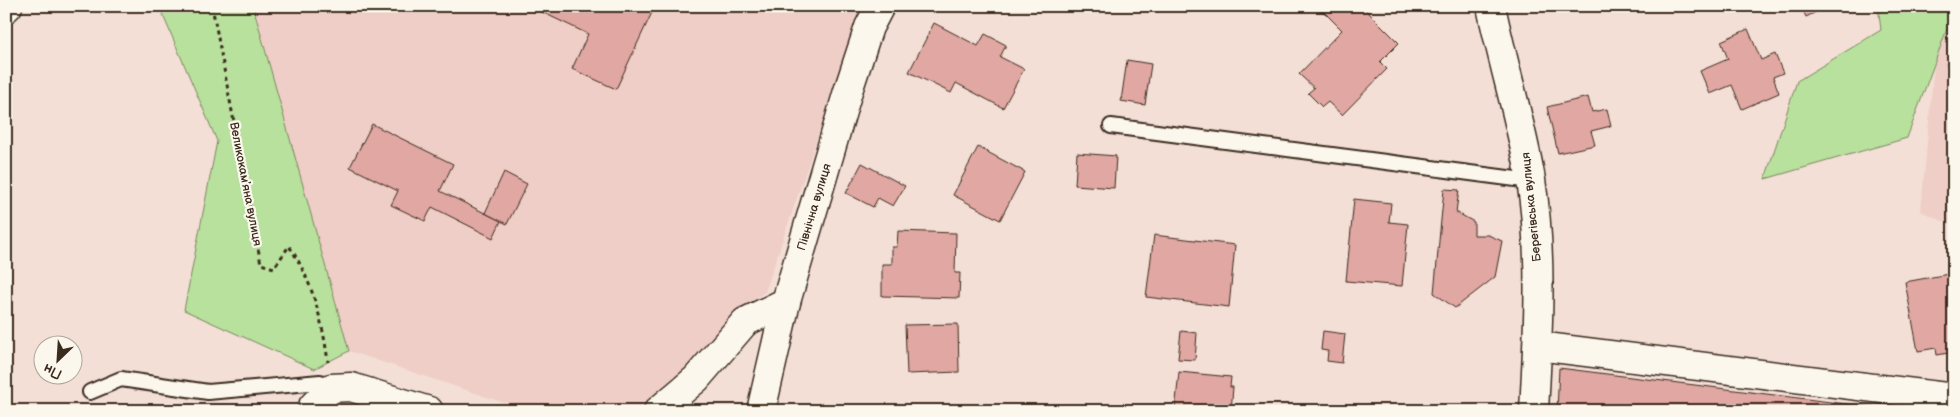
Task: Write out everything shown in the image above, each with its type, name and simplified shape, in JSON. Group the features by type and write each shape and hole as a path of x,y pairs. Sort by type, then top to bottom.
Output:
{"street":[{"name":"Північна вулиця","path":"761,411 786,302 848,91 870,27 880,6"},
{"name":"Берегівська вулиця","path":"1492,6 1531,182 1538,248 1538,346 1534,411"},
{"path":"658,411 696,379 745,322 786,302"},
{"path":"1538,346 1954,398"},
{"path":"312,411 313,406 331,388 351,387 429,411"}],"lane":[{"path":"1111,126 1531,182"},
{"path":"90,392 121,378 208,392 320,382 331,388"}],"path":[{"name":"Великокамʼяна вулиця","path":"212,6 261,264 274,268 289,246 301,263 324,332 331,388"},
{"path":"1946,65 1954,62"}],"shaded area":[{"path":"253,6 862,6 765,292 736,311 686,371 636,411 545,411 499,401 349,351"},
{"path":"1954,6 1954,226 1921,211 1937,31"}],"green space":[{"path":"159,6 253,6 349,351 314,369 184,310 217,141"},
{"path":"1878,6 1954,6 1954,42 1948,26 1907,138 1765,179 1797,81 1881,30"}],"building":[{"path":"529,6 655,6 616,89 572,69 588,34"},
{"path":"1312,6 1362,6 1399,43 1380,62 1387,69 1342,115 1328,102 1322,107 1308,93 1314,88 1299,74 1342,30 1325,13"},
{"path":"1801,6 1828,6 1806,17"},
{"path":"934,23 978,46 985,34 1006,45 1000,57 1024,69 1003,108 956,83 951,93 909,72"},
{"path":"1748,29 1761,60 1775,54 1783,73 1773,77 1779,93 1742,109 1732,85 1710,94 1700,71 1728,59 1721,41"},
{"path":"1127,60 1151,64 1145,105 1121,101"},
{"path":"1588,97 1592,112 1607,109 1611,126 1591,131 1595,145 1558,153 1547,107"},
{"path":"372,124 453,164 440,191 501,221 493,238 432,207 425,221 391,205 398,191 350,167"},
{"path":"978,147 1025,172 1000,220 953,195"},
{"path":"1077,153 1116,156 1114,188 1075,185"},
{"path":"862,163 905,186 893,206 878,198 873,207 846,193"},
{"path":"504,172 527,184 507,224 485,213"},
{"path":"1444,189 1459,190 1456,212 1474,222 1474,235 1488,235 1502,241 1495,277 1455,308 1434,293"},
{"path":"1354,199 1391,203 1389,222 1408,224 1402,286 1346,281"},
{"path":"898,231 956,233 955,273 960,273 959,298 882,296 882,264 892,264 892,247 897,247"},
{"path":"1154,235 1235,245 1229,307 1146,297"},
{"path":"1954,273 1954,352 1937,355 1936,348 1918,351 1905,282"},
{"path":"958,324 959,372 907,374 905,325"},
{"path":"1181,331 1197,333 1195,360 1178,359"},
{"path":"1323,331 1345,334 1342,363 1327,361 1328,351 1321,350"},
{"path":"1559,368 1902,411 1557,411"},
{"path":"1179,372 1231,377 1230,387 1233,387 1231,411 1175,411"}]}
